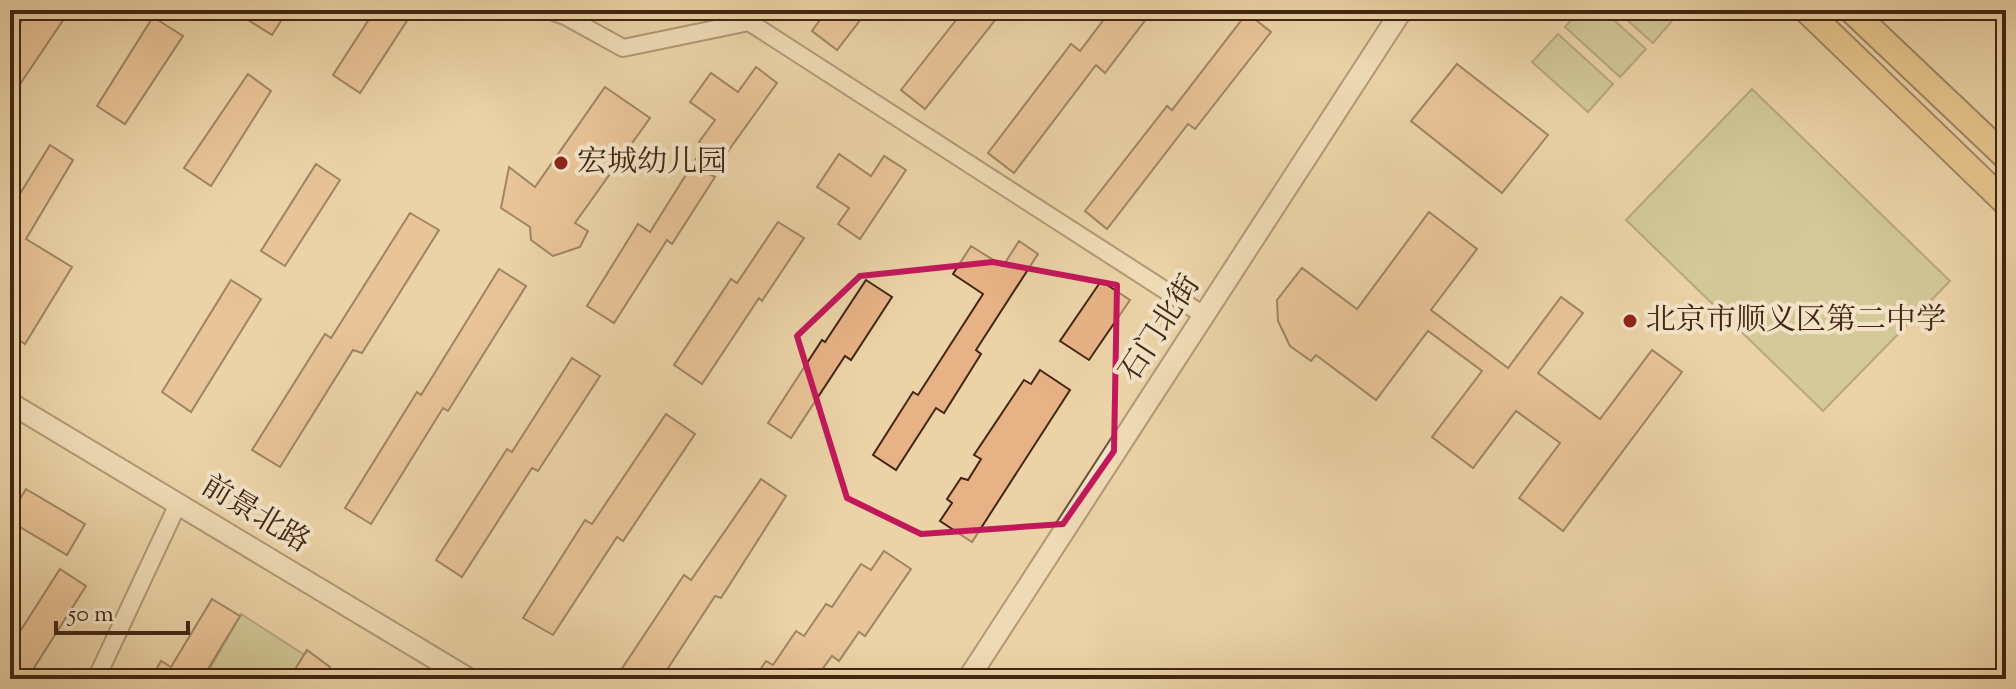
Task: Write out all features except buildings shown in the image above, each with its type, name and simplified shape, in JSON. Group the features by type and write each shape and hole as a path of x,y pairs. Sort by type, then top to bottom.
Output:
{"main road":[{"path":"1806,10 2006,203"},
{"path":"1851,10 2006,157"}],"street":[{"path":"548,10 623,48 749,22 1205,316"},
{"name":"石门北街","path":"968,679 1402,10"},
{"name":"前景北路","path":"10,403 469,679"},
{"path":"96,679 178,504"}],"highlighted area":[{"path":"993,262 1117,285 1114,451 1063,524 921,534 847,498 797,336 860,276"}],"green space":[{"path":"1580,10 1603,10 1646,49 1620,77 1565,27"},
{"path":"1616,10 1673,10 1678,14 1653,43"},
{"path":"1558,34 1613,84 1588,112 1532,62"},
{"path":"1752,89 1950,281 1823,411 1626,220"},
{"path":"241,614 342,679 204,679"}],"place":[{"name":"宏城幼儿园","path":"561,163"},
{"name":"北京市顺义区第二中学","path":"1630,321"}]}
